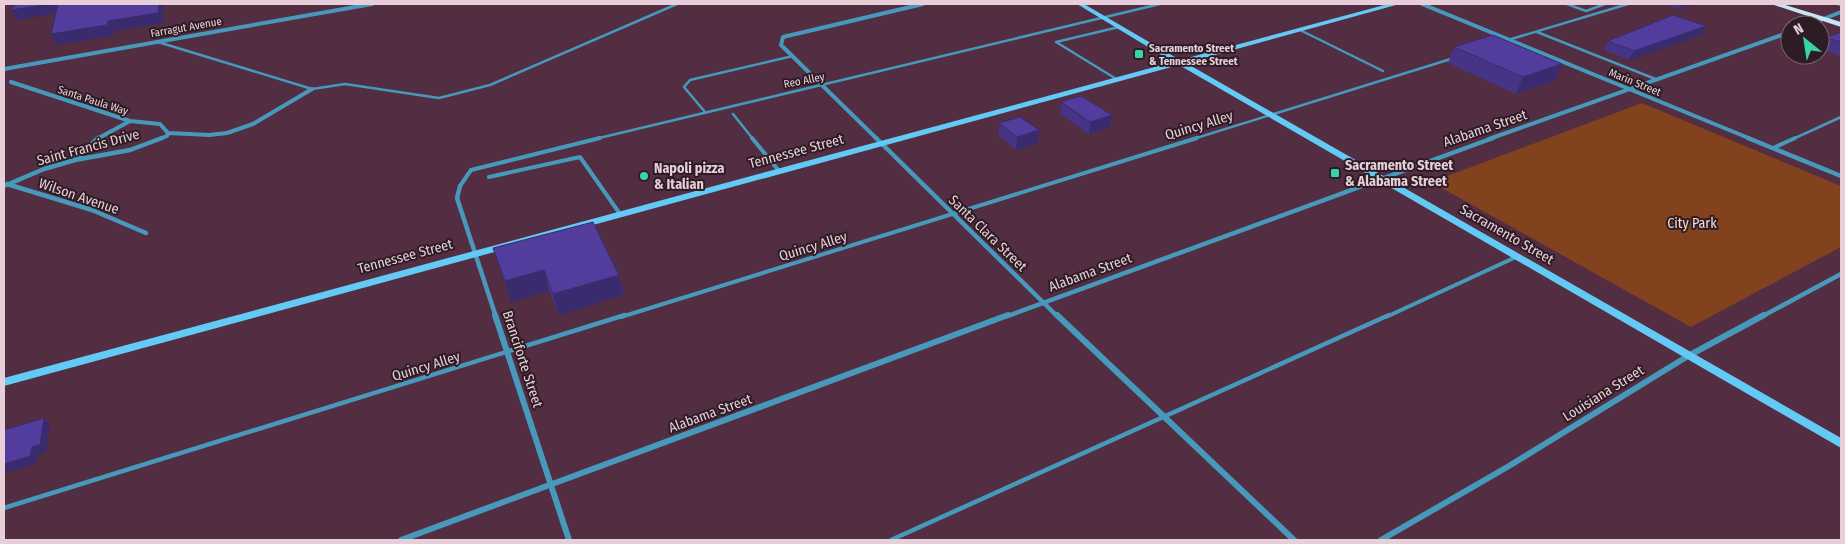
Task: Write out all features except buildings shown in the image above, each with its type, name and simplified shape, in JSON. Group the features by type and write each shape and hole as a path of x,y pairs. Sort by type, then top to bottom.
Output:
{"main road":[{"name":"Sacramento Street","path":"1080,4 1180,61 1269,116 1841,444"},
{"name":"Tennessee Street","path":"4,382 1394,4"},
{"path":"1775,4 1810,15"}],"street":[{"name":"Farragut Avenue","path":"4,70 155,41 372,4"},
{"name":"Santa Clara Street","path":"923,4 798,32 784,37 781,45 1044,303 1294,540"},
{"name":"Marin Street","path":"1422,4 1841,176"},
{"name":"Alabama Street","path":"401,540 1380,178 1780,36"},
{"name":"Santa Paula Way","path":"11,82 130,121 160,124 168,132"},
{"path":"168,132 214,135 233,132 251,124 312,89"},
{"path":"75,160 99,137 130,121"},
{"name":"Saint Francis Drive","path":"5,184 44,169 75,160 130,150 167,136 168,132"},
{"name":"Wilson Avenue","path":"5,184 92,210 146,233"},
{"name":"Branciforte Street","path":"460,186 457,198 569,540"},
{"name":"Louisiana Street","path":"1381,540 1509,466 1688,356 1841,274"}],"lane":[{"path":"155,41 312,89 345,84 439,98 490,86 677,4"},
{"name":"Reo Alley","path":"460,186 471,170 705,112 822,86 1160,4"},
{"path":"1567,4 1595,14"},
{"path":"1586,11 1605,4"},
{"path":"1610,4 1619,6"},
{"path":"1500,43 1628,4"},
{"path":"1118,80 1056,42 1119,27"},
{"path":"1300,30 1383,71"},
{"path":"1537,32 1658,80"},
{"name":"Quincy Alley","path":"4,508 1269,116 1463,54"},
{"path":"705,112 684,87 690,80 793,56"},
{"path":"733,114 779,171"},
{"path":"1773,148 1841,117"},
{"path":"489,177 568,158 580,157 620,214"},
{"path":"891,540 1165,418 1516,257"}],"green space":[{"name":"City Park","path":"1642,103 1841,186 1841,247 1691,327 1431,182"}],"place":[{"name":"Sacramento Street & Tennessee Street","path":"1139,54"},
{"name":"Sacramento Street & Alabama Street","path":"1335,173"},
{"name":"Napoli pizza & Italian","path":"644,176"}]}
